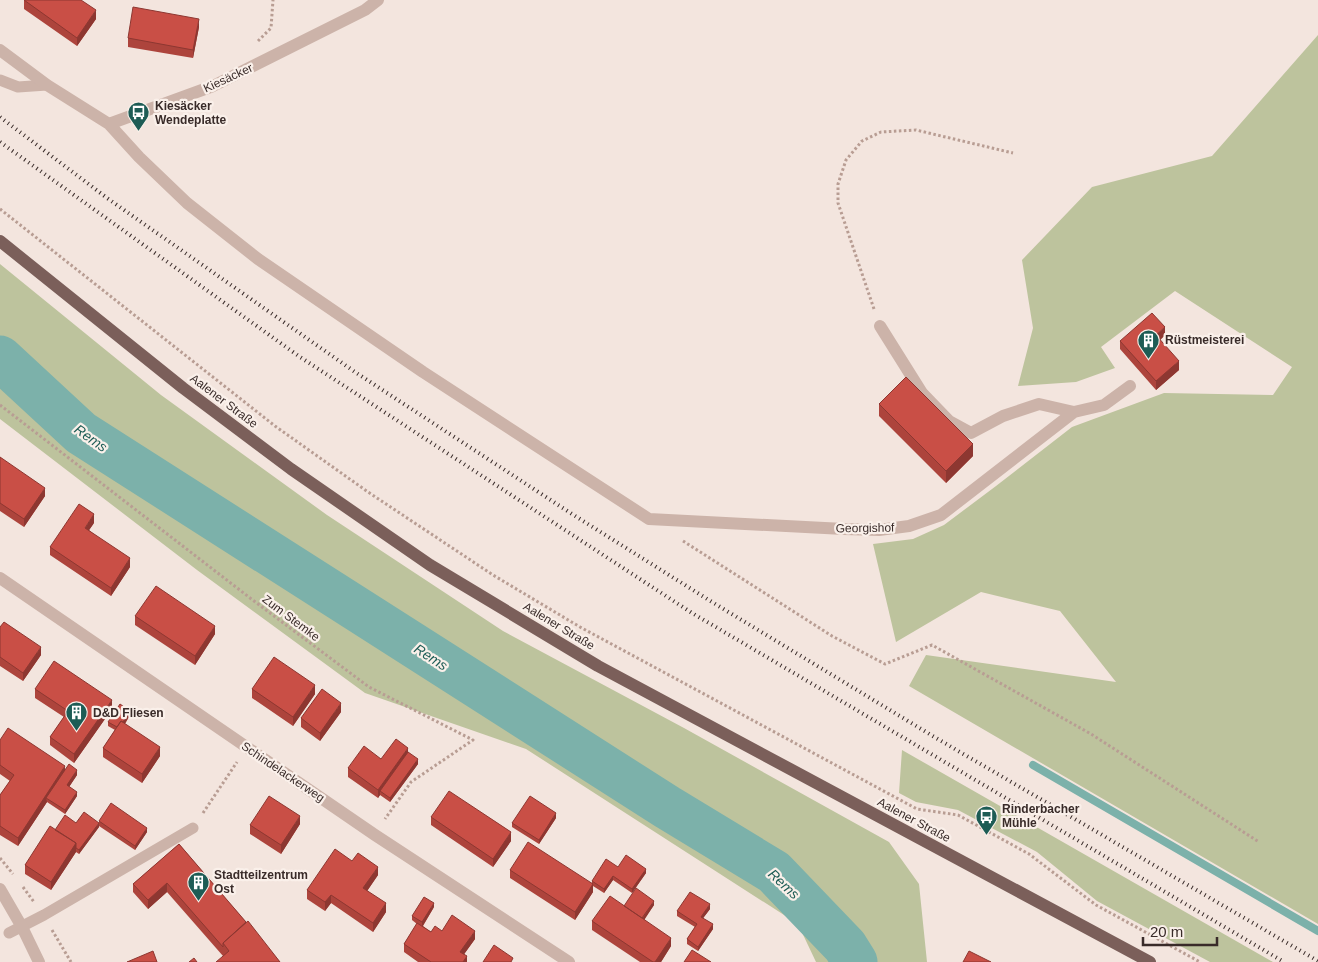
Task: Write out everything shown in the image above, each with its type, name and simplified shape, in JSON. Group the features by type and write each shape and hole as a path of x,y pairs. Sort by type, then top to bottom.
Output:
{"main road":[{"name":"Aalener Straße","path":"0,241 191,394 291,469 430,565 598,666 1150,962"}],"street":[{"name":"Kiesäcker","path":"109,124 213,86 365,10 378,0"},
{"path":"0,50 47,85 109,124"},
{"name":"Georgishof","path":"109,124 139,157 187,203 258,259 422,372 649,519 844,530 880,530 909,526 941,515 1074,412 1104,405 1130,386"},
{"name":"Georgishof","path":"880,326 922,393 949,421 971,433 1003,416 1039,404 1074,412"},
{"name":"Schindelackerweg","path":"0,578 375,834 569,962"},
{"path":"0,889 39,962"}],"lane":[{"path":"0,80 18,87 47,85"},
{"path":"9,933 193,828"}],"path":[{"path":"880,326 838,203 838,184 846,160 862,141 881,132 916,130 1013,153"},
{"path":"0,209 275,426 368,492 493,575 580,627 917,809 958,815 1014,845 1029,854 1096,905 1200,962"},
{"name":"Zum Stemke","path":"0,405 369,687 473,740 410,782 375,834"},
{"path":"682,540 832,636 885,664 932,645 1091,734 1259,842"},
{"path":"193,828 247,747"}],"green space":[{"path":"1318,35 1318,924 909,686 926,655 1116,682 1060,611 981,592 896,642 873,544 913,539 944,525 1072,427 1164,393 1273,395 1292,367 1175,291 1101,347 1115,368 1076,382 1018,386 1033,328 1022,260 1092,187 1212,156"},
{"path":"0,264 161,395 327,515 503,631 684,728 889,842 919,884 927,962 816,962 798,924 526,749 365,693 197,570 0,419"},
{"path":"902,750 1273,962 1210,962 1097,901 1037,852 958,810 916,802 899,793"}],"building":[{"path":"24,0 81,0 96,10 77,38"},
{"path":"133,7 199,19 193,50 128,38"},
{"name":"Rüstmeisterei","path":"1152,313 1165,327 1156,335 1179,361 1156,381 1120,341"},
{"path":"906,377 973,444 946,471 879,404"},
{"path":"0,457 45,488 24,519 0,503"},
{"path":"79,504 94,514 85,528 130,558 111,588 50,547"},
{"path":"156,586 215,626 195,656 135,616"},
{"path":"4,622 41,647 23,673 0,657 0,627"},
{"path":"274,657 315,685 293,717 252,689"},
{"path":"54,661 112,700 74,754 50,737 68,711 35,689"},
{"path":"322,689 341,703 320,733 301,718"},
{"path":"120,704 130,711 123,722 121,721 117,727 108,722"},
{"path":"121,721 160,747 142,774 103,748"},
{"path":"8,728 65,766 18,838 0,826 0,795 14,775 0,765 0,740"},
{"path":"396,739 408,748 378,790 348,768 364,746 381,759"},
{"path":"408,752 418,759 390,798 380,791"},
{"path":"69,764 77,770 67,785 77,792 65,810 46,798"},
{"path":"449,791 511,832 493,859 431,817"},
{"path":"269,796 300,816 281,845 250,825"},
{"path":"530,796 556,813 539,840 512,823"},
{"path":"111,803 147,828 135,846 99,821"},
{"path":"84,812 99,823 79,850 76,848 76,843 55,830 65,815 76,823"},
{"path":"50,826 76,843 51,882 25,865"},
{"path":"528,842 593,884 575,912 510,870"},
{"name":"Stadtteilzentrum Ost","path":"179,844 246,922 223,943 223,947 167,883 148,900 133,884"},
{"path":"335,849 352,861 358,853 378,867 363,888 386,903 373,923 331,895 325,902 307,890"},
{"path":"626,855 646,869 632,889 613,876 604,889 592,881 606,859 618,867"},
{"path":"636,888 654,901 642,918 624,906"},
{"path":"690,892 710,904 701,917 713,924 698,947 687,939 697,924 677,911"},
{"path":"610,896 671,938 655,962 592,921"},
{"path":"424,897 434,903 422,922 412,916"},
{"path":"452,915 475,931 460,952 467,956 463,962 431,962 404,944 417,923 431,932 435,926 442,931"},
{"path":"248,921 280,962 216,962 229,951 223,943"},
{"path":"494,945 513,958 511,962 483,962"},
{"path":"692,950 711,962 684,962"},
{"path":"153,951 157,962 127,962"},
{"path":"969,951 991,962 963,962"},
{"path":"194,958 197,962 189,962"}],"waterway":[{"name":"Rems","path":"0,358 81,433 667,807 774,872 845,946 855,962"},
{"path":"1033,765 1318,931"}],"railway":[{"path":"0,117 107,198 355,372 572,514 712,602 936,738 1318,961"},
{"path":"0,142 300,357 692,613 1284,962"}],"place":[{"name":"Kiesäcker Wendeplatte","path":"139,132"},
{"name":"Rüstmeisterei","path":"1149,359"},
{"name":"D&D Fliesen","path":"77,732"},
{"name":"Rinderbacher Mühle","path":"986,835"},
{"name":"Stadtteilzentrum Ost","path":"198,901"}]}
